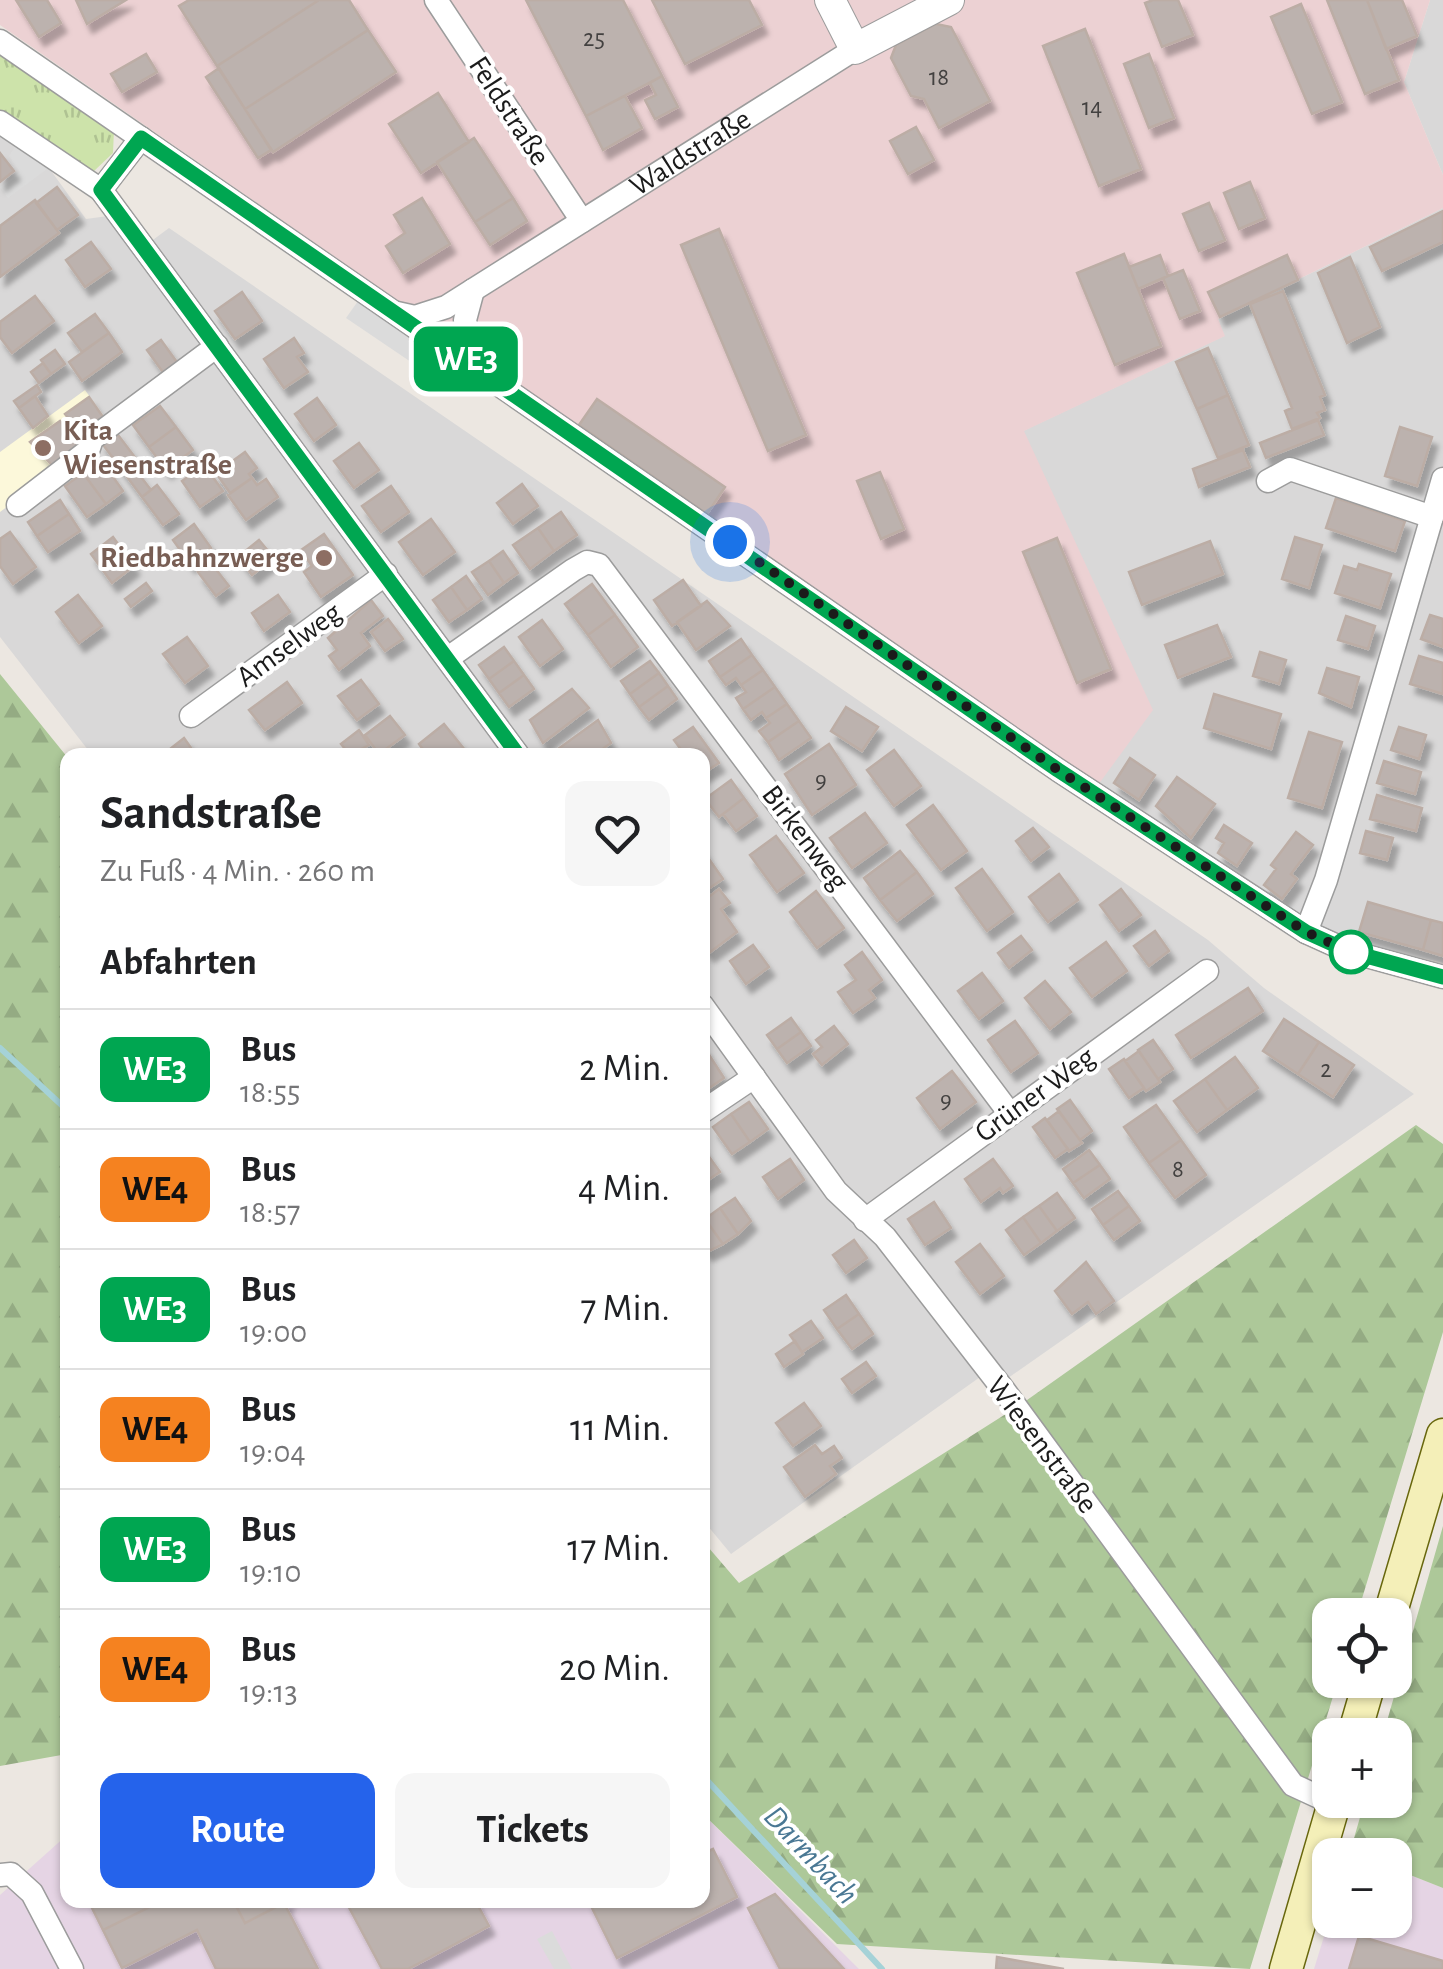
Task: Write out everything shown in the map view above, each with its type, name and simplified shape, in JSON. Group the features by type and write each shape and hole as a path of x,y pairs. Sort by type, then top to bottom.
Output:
{"main road":[{"path":"1395,1598 1443,1435"},
{"path":"1286,1969 1329,1818"}],"street":[{"name":"Feldstraße","path":"436,0 582,221"},
{"path":"830,0 856,49"},
{"name":"Waldstraße","path":"396,314 415,317 435,312 856,49 949,0"},
{"path":"0,40 1058,770 1306,932 1348,951 1443,977"},
{"path":"0,122 101,190 513,748"},
{"path":"101,190 141,138"},
{"path":"473,290 465,320 474,364"},
{"path":"18,505 88,451 92,438 217,346"},
{"path":"1268,480 1290,469 1432,517"},
{"path":"1306,932 1326,880 1443,479"},
{"name":"Birkenweg","path":"448,658 573,570 587,562 599,565 1010,1114"},
{"name":"Amselweg","path":"192,716 386,574"},
{"name":"Grüner Weg","path":"864,1220 1207,971"},
{"name":"Wiesenstraße","path":"710,1017 836,1191 885,1237 1003,1390 1293,1784 1312,1792"},
{"path":"710,1107 754,1077"},
{"path":"6,1875 32,1893 72,1969"}],"shaded area":[{"path":"0,0 1430,0 1404,82 1443,175 1443,208 1218,319 1225,336 1024,431 1153,710 1098,785 0,25"},
{"path":"1430,0 1443,0 1443,175 1404,82"},
{"path":"0,134 49,168 86,219 108,216 134,254 169,228 1208,940 1264,988 1414,1094 1008,1378 997,1365 731,1554 710,1529 710,748 87,748 0,637"},
{"path":"16,145 47,169 8,198 0,187 20,172 9,156"},
{"path":"1443,208 1443,963 1332,936 1098,785 1023,431 1224,336 1218,319"},
{"path":"358,301 451,364 439,381 346,318"},
{"name":"Kita Wiesenstraße","path":"85,390 106,419 79,440 81,452 0,512 0,452"},
{"path":"710,1821 859,1969 0,1969 0,1895 60,1841 60,1908 710,1908"},
{"path":"1412,1876 1443,1888 1443,1969 1314,1969 1324,1938 1412,1938"},
{"path":"552,1931 572,1969 554,1969 537,1939"}],"green space":[{"path":"0,55 114,130 113,153 93,172 0,113"},
{"path":"0,674 60,748 60,1755 0,1766"},
{"path":"1416,1125 1443,1144 1443,1332 1362,1598 1312,1598 1312,1698 1333,1698 1326,1718 1312,1718 1312,1765 1250,1969 837,1944 710,1821 710,1549 739,1583 1020,1405"},
{"path":"1443,1526 1443,1888 1412,1876 1412,1838 1354,1838 1360,1818 1412,1818 1412,1718 1388,1718 1394,1698 1412,1698 1412,1634"}],"building":[{"path":"16,0 47,0 61,23 39,37"},
{"path":"76,0 126,0 87,24"},
{"path":"189,0 319,0 217,66 179,6"},
{"path":"319,0 349,0 368,30 245,109 217,66"},
{"path":"526,0 623,0 662,76 586,116"},
{"path":"652,0 749,0 762,25 685,64"},
{"path":"1178,0 1193,35 1162,47 1145,3"},
{"path":"1327,0 1367,0 1399,80 1365,94"},
{"path":"1367,0 1402,0 1417,36 1386,49"},
{"path":"1301,4 1342,102 1312,114 1271,17"},
{"path":"936,24 951,27 990,101 939,128 924,99 911,96 891,58 896,45"},
{"path":"1085,29 1141,169 1099,186 1043,46"},
{"path":"368,30 396,72 273,152 245,109"},
{"path":"146,54 157,72 122,92 111,74"},
{"path":"1149,54 1174,118 1149,128 1124,64"},
{"path":"219,68 271,150 258,158 206,77"},
{"path":"662,76 678,107 655,119 645,100 656,95 650,83"},
{"path":"438,93 469,142 421,173 389,124"},
{"path":"625,96 642,128 603,150 586,116"},
{"path":"916,127 934,160 908,174 890,141"},
{"path":"474,138 513,198 475,222 437,162"},
{"path":"0,153 14,171 0,182"},
{"path":"1250,182 1265,218 1239,229 1224,193"},
{"path":"57,187 78,215 57,230 36,203"},
{"path":"422,198 450,244 403,273 386,246 405,233 394,215"},
{"path":"513,198 527,221 490,245 475,222"},
{"path":"35,200 59,233 0,277 0,226"},
{"path":"1209,203 1225,240 1199,251 1183,214"},
{"path":"1443,211 1443,242 1382,271 1370,247"},
{"path":"719,229 806,435 768,451 681,245"},
{"path":"91,242 111,269 85,287 66,260"},
{"path":"1124,254 1161,346 1115,365 1077,273"},
{"path":"1160,255 1168,276 1138,289 1129,267"},
{"path":"1287,255 1298,280 1220,317 1208,292"},
{"path":"1350,257 1380,327 1347,343 1318,273"},
{"path":"1183,270 1200,311 1180,319 1163,278"},
{"path":"1283,291 1325,395 1320,397 1325,410 1317,413 1320,418 1292,429 1285,411 1292,408 1250,304"},
{"path":"242,292 262,321 235,339 215,311"},
{"path":"35,296 54,321 12,353 0,337 0,322"},
{"path":"95,314 109,333 82,352 68,333"},
{"path":"109,333 122,352 82,381 69,362"},
{"path":"294,338 304,353 297,357 308,372 284,388 264,359"},
{"path":"161,340 179,365 165,375 147,350"},
{"path":"1208,348 1228,395 1197,409 1176,362"},
{"path":"55,350 65,364 51,374 41,360"},
{"path":"43,363 51,374 39,383 31,372"},
{"path":"37,385 41,392 19,408 14,401"},
{"path":"1228,395 1249,445 1218,458 1197,409"},
{"path":"35,396 48,416 33,428 19,408"},
{"path":"89,397 103,417 72,438 79,447 53,466 30,442 60,421 66,429 73,424 65,414"},
{"path":"317,398 336,425 314,441 295,414"},
{"path":"597,399 725,487 707,514 579,425"},
{"path":"160,406 176,427 149,447 133,425"},
{"path":"1318,420 1324,435 1266,458 1260,443"},
{"path":"176,427 193,450 166,470 149,447"},
{"path":"1400,427 1432,437 1417,486 1385,476"},
{"path":"115,431 137,460 122,470 101,442"},
{"path":"359,443 379,470 354,488 334,461"},
{"path":"1243,450 1250,467 1199,487 1193,469"},
{"path":"245,452 257,468 249,474 252,478 230,493 216,473"},
{"path":"101,460 123,491 106,504 83,473"},
{"path":"131,464 151,490 142,497 122,470"},
{"path":"204,465 223,491 200,507 182,481"},
{"path":"880,472 904,529 881,539 857,481"},
{"path":"83,473 106,504 87,517 65,486"},
{"path":"252,478 257,485 266,479 278,497 246,520 228,495"},
{"path":"522,484 538,506 513,524 497,503"},
{"path":"157,485 179,514 163,525 142,497"},
{"path":"391,486 409,512 381,532 362,506"},
{"path":"1336,498 1405,521 1395,551 1326,528"},
{"path":"60,500 69,514 37,536 28,522"},
{"path":"561,512 577,535 554,551 538,528"},
{"path":"69,514 80,531 48,552 37,536"},
{"path":"431,519 455,552 423,575 399,542"},
{"path":"194,524 211,548 190,564 173,540"},
{"path":"538,528 554,551 530,569 513,545"},
{"path":"10,532 36,567 13,584 0,566 0,539"},
{"name":"Riedbahnzwerge","path":"324,534 353,575 321,597 304,572 312,566 301,550"},
{"path":"113,537 134,566 112,583 91,554"},
{"path":"1295,537 1322,545 1309,588 1282,579"},
{"path":"1057,538 1111,669 1077,683 1023,552"},
{"path":"259,540 274,558 252,575 238,557"},
{"path":"1210,541 1223,574 1142,605 1129,572"},
{"path":"503,551 518,573 504,583 489,561"},
{"path":"489,561 504,583 488,595 472,572"},
{"path":"211,563 229,586 216,596 198,572"},
{"path":"1359,564 1391,574 1380,608 1335,593 1344,566 1357,570"},
{"path":"466,576 482,599 467,610 451,587"},
{"path":"683,580 701,606 672,626 654,600"},
{"path":"146,583 152,591 131,607 125,599"},
{"path":"592,584 615,615 588,635 565,604"},
{"path":"451,587 467,610 449,622 433,600"},
{"path":"78,595 102,626 79,643 56,612"},
{"path":"278,595 290,612 264,631 252,613"},
{"path":"371,600 383,616 361,633 370,646 339,670 329,656 337,650 328,638"},
{"path":"707,601 730,626 696,650 677,622"},
{"path":"615,615 638,647 611,667 588,635"},
{"path":"1430,615 1443,619 1443,647 1421,639"},
{"path":"1346,616 1375,626 1368,649 1338,640"},
{"path":"388,619 403,639 385,651 371,632"},
{"path":"542,620 563,649 540,666 519,637"},
{"path":"1217,625 1231,657 1178,678 1165,645"},
{"path":"187,637 208,666 185,683 163,654"},
{"path":"741,639 752,655 720,677 709,661"},
{"path":"504,647 514,661 489,679 479,665"},
{"path":"1260,652 1286,660 1279,684 1253,676"},
{"path":"752,655 763,670 741,685 736,678 726,685 720,677"},
{"path":"1419,656 1443,663 1443,694 1410,684"},
{"path":"514,661 524,675 499,693 489,679"},
{"path":"650,661 659,673 630,694 621,681"},
{"path":"1327,668 1359,677 1351,707 1319,693"},
{"path":"763,670 775,687 743,709 736,698 746,692 741,685"},
{"path":"659,673 668,686 639,707 630,694"},
{"path":"524,675 534,689 509,707 499,693"},
{"path":"361,680 379,704 357,720 338,696"},
{"path":"287,682 302,703 265,730 249,710"},
{"path":"668,686 677,699 649,720 639,707"},
{"path":"775,687 787,704 766,718 762,712 751,720 743,709"},
{"path":"572,689 589,708 543,743 530,720"},
{"path":"1214,694 1281,714 1271,749 1204,728"},
{"path":"787,704 799,721 768,742 759,731 770,723 766,718"},
{"path":"846,707 878,727 862,751 831,731"},
{"path":"390,716 405,735 387,748 375,748 365,735"},
{"path":"598,720 611,743 604,748 559,748"},
{"path":"799,721 811,738 779,760 768,742"},
{"path":"444,724 463,748 422,748 419,744"},
{"path":"693,727 708,748 680,748 674,740"},
{"path":"1399,727 1426,735 1419,759 1391,750"},
{"path":"359,730 369,745 344,748 341,744"},
{"path":"1309,732 1342,742 1322,808 1288,798"},
{"path":"184,738 191,748 171,748"},
{"path":"829,744 856,785 812,815 785,774"},
{"path":"894,750 921,786 894,806 867,770"},
{"path":"710,751 719,763 710,769"},
{"path":"1130,758 1155,775 1139,800 1114,783"},
{"path":"1384,761 1421,772 1415,794 1377,783"},
{"path":"1177,777 1215,804 1191,838 1156,806"},
{"path":"731,780 744,798 719,817 710,805 710,795"},
{"path":"1377,795 1422,808 1416,831 1370,819"},
{"path":"744,798 757,816 736,831 723,814"},
{"path":"933,805 967,851 941,870 907,825"},
{"path":"865,813 887,843 852,868 830,838"},
{"path":"1224,825 1252,843 1237,866 1218,853 1224,843 1216,838"},
{"path":"1033,828 1049,847 1031,861 1016,841"},
{"path":"1366,831 1393,838 1387,860 1360,853"},
{"path":"1296,832 1313,845 1291,874 1297,879 1282,899 1264,885 1276,869 1271,865"},
{"path":"776,836 804,873 777,892 750,855"},
{"path":"900,851 917,872 880,900 864,878"},
{"path":"710,860 723,879 710,888"},
{"path":"982,869 1013,912 987,931 956,888"},
{"path":"917,872 933,894 897,921 880,900"},
{"path":"1059,874 1078,900 1048,922 1029,897"},
{"path":"719,889 730,903 721,909 737,932 710,952 710,896"},
{"path":"1121,889 1141,915 1119,931 1100,905"},
{"path":"816,891 844,928 817,948 790,912"},
{"path":"1368,902 1431,920 1423,950 1359,932"},
{"path":"1431,920 1443,923 1443,956 1423,950"},
{"path":"1155,931 1169,951 1149,966 1134,946"},
{"path":"1021,936 1032,950 1009,968 998,953"},
{"path":"1106,942 1127,971 1092,997 1070,968"},
{"path":"753,945 769,967 746,984 730,961"},
{"path":"862,952 882,980 869,990 875,998 853,1013 838,992 856,980 845,965"},
{"path":"982,973 1003,1001 979,1019 958,991"},
{"path":"1045,981 1071,1012 1050,1029 1025,998"},
{"path":"1248,988 1263,1011 1191,1058 1176,1035"},
{"path":"791,1018 801,1032 777,1049 767,1035"},
{"path":"1284,1019 1319,1042 1298,1074 1263,1051"},
{"path":"1015,1021 1038,1053 1011,1072 988,1040"},
{"path":"834,1026 848,1044 822,1065 813,1054 822,1047 816,1040"},
{"path":"801,1032 811,1046 787,1063 777,1049"},
{"path":"1153,1040 1173,1069 1158,1079 1138,1050"},
{"path":"1319,1042 1354,1065 1333,1097 1298,1074"},
{"path":"1139,1051 1160,1082 1146,1091 1125,1061"},
{"path":"710,1056 724,1078 710,1088"},
{"path":"1235,1057 1258,1088 1227,1110 1205,1079"},
{"path":"1124,1059 1144,1088 1129,1098 1109,1069"},
{"path":"952,1071 976,1102 940,1129 917,1098"},
{"path":"1205,1079 1227,1110 1197,1132 1174,1101"},
{"path":"1070,1100 1092,1131 1080,1140 1057,1109"},
{"path":"749,1102 768,1129 750,1142 731,1114"},
{"path":"1156,1105 1181,1140 1149,1163 1124,1127"},
{"path":"1059,1111 1082,1143 1069,1151 1047,1120"},
{"path":"731,1114 750,1142 732,1154 713,1127"},
{"path":"1045,1118 1068,1149 1055,1158 1033,1127"},
{"path":"1181,1140 1206,1175 1175,1198 1149,1163"},
{"path":"1089,1150 1100,1165 1073,1183 1063,1169"},
{"path":"710,1158 720,1172 710,1179"},
{"path":"790,1159 804,1180 778,1199 763,1177"},
{"path":"993,1159 1013,1186 1003,1193 1000,1188 981,1202 965,1179"},
{"path":"1100,1165 1110,1179 1084,1198 1073,1183"},
{"path":"1118,1191 1129,1206 1103,1225 1092,1209"},
{"path":"1057,1193 1075,1218 1057,1231 1039,1206"},
{"path":"735,1198 751,1221 738,1234 720,1208"},
{"path":"934,1202 951,1228 925,1245 908,1219"},
{"path":"1039,1206 1057,1231 1041,1243 1023,1217"},
{"path":"1129,1206 1140,1221 1114,1240 1103,1225"},
{"path":"720,1208 738,1234 723,1244 710,1226 710,1215"},
{"path":"1023,1217 1041,1243 1024,1255 1006,1230"},
{"path":"710,1226 723,1244 710,1250"},
{"path":"854,1240 867,1258 846,1273 833,1255"},
{"path":"980,1244 1004,1276 980,1294 956,1262"},
{"path":"1086,1262 1114,1301 1096,1314 1088,1302 1072,1314 1055,1291"},
{"path":"846,1295 859,1314 837,1329 824,1310"},
{"path":"859,1314 873,1334 852,1349 837,1329"},
{"path":"811,1321 823,1338 802,1352 790,1335"},
{"path":"795,1341 803,1354 784,1367 776,1354"},
{"path":"866,1362 876,1376 852,1393 842,1379"},
{"path":"804,1403 821,1426 793,1446 776,1423"},
{"path":"815,1445 822,1454 834,1446 842,1458 830,1466 836,1474 805,1497 784,1467"},
{"path":"713,1849 737,1897 617,1958 592,1908 710,1908"},
{"path":"775,1894 844,1969 780,1969 748,1908"},
{"path":"92,1908 148,1908 103,1930"},
{"path":"148,1908 237,1908 245,1923 274,1908 287,1908 318,1969 216,1969 197,1930 122,1968 103,1930"},
{"path":"237,1908 274,1908 245,1923"},
{"path":"349,1908 479,1908 489,1926 408,1969 382,1969"},
{"path":"1358,1938 1443,1961 1443,1969 1349,1969"},
{"path":"997,1957 1064,1969 996,1969"}],"waterway":[{"name":"Darmbach","path":"0,1048 60,1104"},
{"name":"Darmbach","path":"710,1784 882,1969"}],"bus line":[{"name":"WE3","path":"513,748 101,190 141,138 1058,770 1306,932 1348,951 1443,977"}],"place":[{"name":"Kita Wiesenstraße","path":"43,448"},
{"name":"Riedbahnzwerge","path":"324,558"}],"route":[{"path":"730,542 1058,770 1306,932 1351,952"}]}
